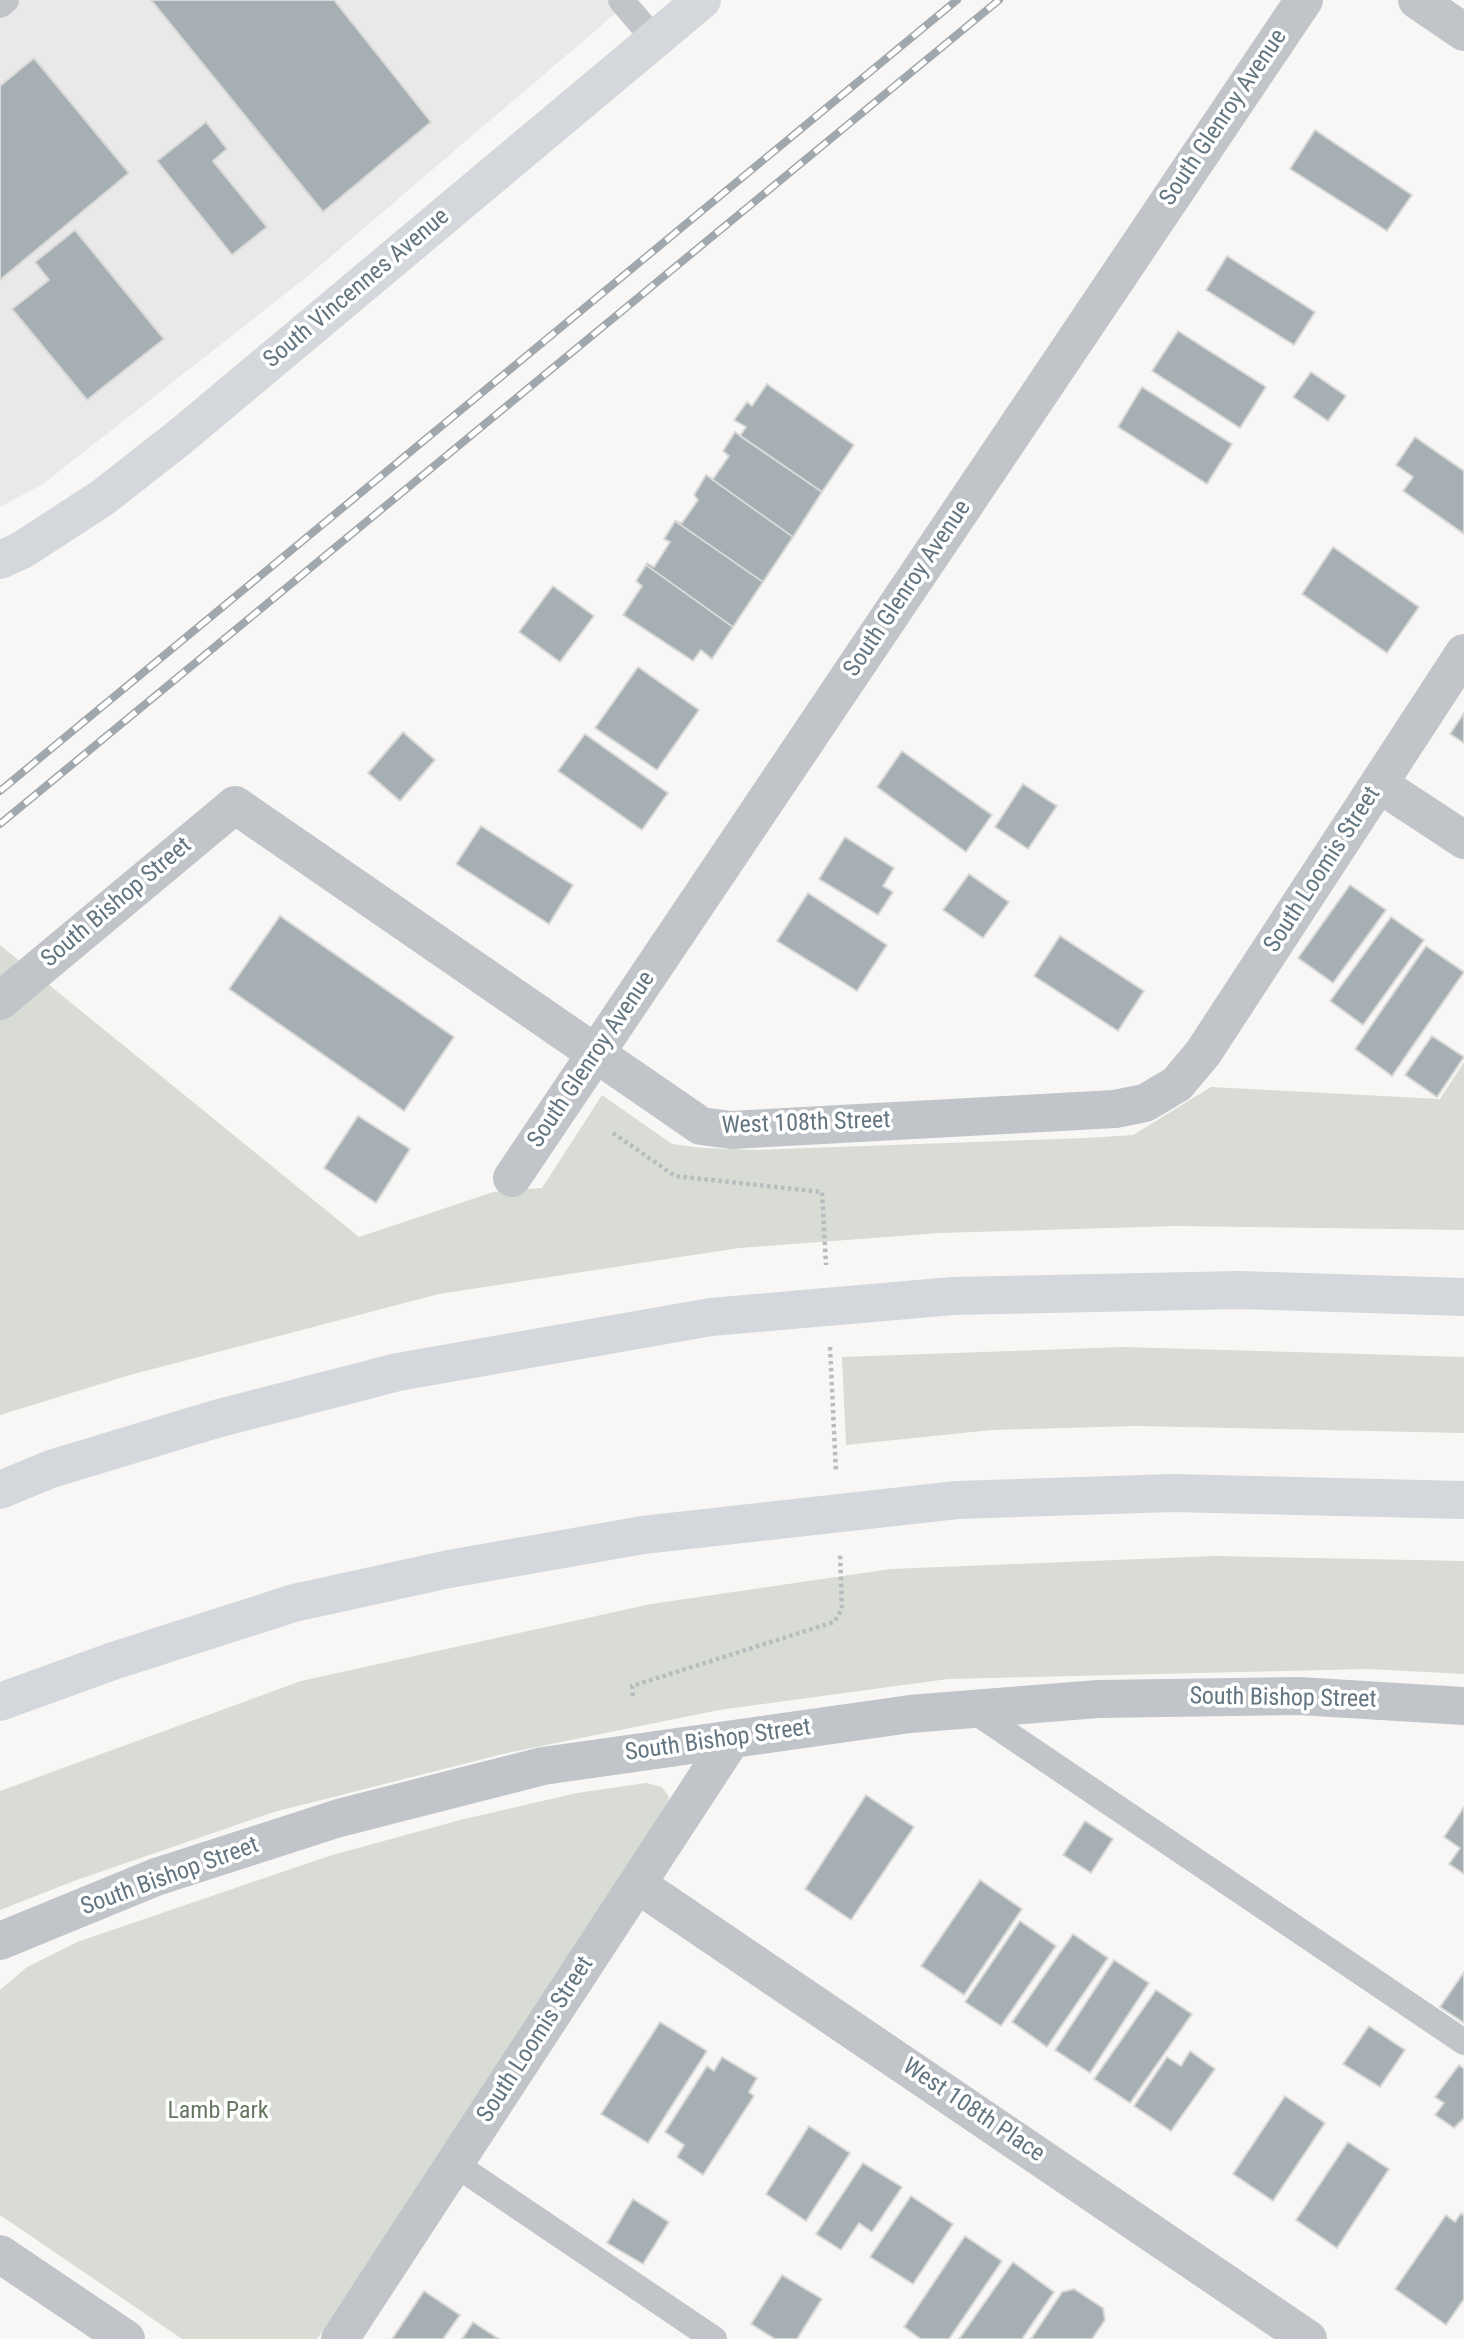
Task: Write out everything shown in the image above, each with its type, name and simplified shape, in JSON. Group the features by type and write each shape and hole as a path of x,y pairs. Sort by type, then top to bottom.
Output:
{"main road":[{"name":"South Vincennes Avenue","path":"0,560 22,550 102,498 180,437 702,0"},
{"path":"0,1490 51,1469 216,1419 398,1372 711,1317 953,1296 1239,1290 1464,1297"},
{"path":"0,1702 113,1661 294,1603 449,1569 643,1535 957,1500 1172,1493 1464,1500"}],"street":[{"name":"South Glenroy Avenue","path":"512,1178 1304,0"},
{"path":"1417,0 1464,32"},
{"name":"South Loomis Street","path":"1177,1084 1203,1053 1464,653"},
{"path":"1379,784 1464,840"},
{"name":"West 108th Street","path":"235,805 701,1126 732,1130 1115,1109 1145,1103 1177,1084"},
{"name":"South Bishop Street","path":"0,1001 235,805"},
{"name":"South Bishop Street","path":"0,1941 156,1877 339,1818 543,1766 910,1714 1098,1699 1300,1696 1464,1706"},
{"name":"South Loomis Street","path":"340,2339 732,1740"},
{"name":"West 108th Place","path":"638,1884 1308,2339"},
{"path":"0,2254 126,2339"}],"lane":[{"path":"0,5 6,0"},
{"path":"621,0 654,40"},
{"path":"971,1709 1464,2042"},
{"path":"455,2164 713,2339"}],"path":[{"path":"613,1133 676,1176 822,1192 826,1275"},
{"path":"830,1345 836,1484"},
{"path":"633,1696 632,1686 834,1622 842,1609 839,1540"}],"shaded area":[{"path":"20,0 631,0 308,276 43,484 0,507 0,17"}],"green space":[{"path":"0,945 359,1237 493,1192 542,1188 602,1095 672,1144 703,1148 755,1150 1085,1138 1133,1135 1211,1087 1440,1099 1464,1062 1464,1230 1177,1226 940,1233 739,1248 439,1294 130,1375 0,1415"},
{"path":"1123,1347 1464,1357 1464,1433 1136,1426 992,1430 846,1445 842,1357"},
{"path":"1215,1556 1464,1561 1464,1674 1368,1669 948,1679 719,1710 507,1753 274,1812 74,1881 0,1910 0,1791 301,1681 651,1604 891,1569"},
{"name":"Lamb Park","path":"646,1783 662,1787 669,1797 665,1811 317,2339 182,2339 0,2215 0,1990 27,1967 77,1942 329,1856 460,1820 577,1793"}],"building":[{"path":"151,0 334,0 431,122 323,212"},
{"path":"34,58 129,173 0,280 0,86"},
{"path":"206,122 227,149 213,161 267,227 232,255 157,161"},
{"path":"1315,130 1412,195 1387,231 1290,169"},
{"path":"75,230 164,339 87,400 12,309 49,280 35,262"},
{"path":"1227,256 1315,312 1294,345 1206,290"},
{"path":"1178,331 1266,387 1240,428 1152,371"},
{"path":"1311,372 1346,396 1328,421 1293,397"},
{"path":"767,384 854,445 822,492 740,436 746,427 734,420 747,402 752,406"},
{"path":"1142,387 1232,444 1207,484 1118,427"},
{"path":"735,432 822,492 793,537 706,475 713,479 729,456 723,451"},
{"path":"1415,437 1464,471 1464,534 1403,491 1413,477 1396,465"},
{"path":"706,475 793,537 763,582 675,521 682,523 698,500 694,495"},
{"path":"675,521 763,582 733,627 646,565 647,563 654,567 670,542 664,539"},
{"path":"1333,547 1419,607 1387,653 1302,594"},
{"path":"646,565 733,627 712,659 701,650 693,661 623,615 642,586 636,581"},
{"path":"553,586 594,616 560,662 519,632"},
{"path":"638,667 699,710 657,770 595,728"},
{"path":"1464,713 1464,743 1450,734"},
{"path":"403,732 435,760 400,801 368,773"},
{"path":"585,734 668,793 642,830 558,771"},
{"path":"902,751 992,815 966,852 877,787"},
{"path":"1023,784 1057,806 1028,849 995,827"},
{"path":"481,826 573,885 549,924 456,864"},
{"path":"845,837 894,868 883,886 893,892 878,915 819,879"},
{"path":"969,874 1009,902 983,938 943,910"},
{"path":"1350,885 1386,910 1333,983 1298,958"},
{"path":"808,893 887,945 857,991 777,941"},
{"path":"280,916 454,1037 404,1111 229,989"},
{"path":"1391,917 1424,940 1363,1025 1330,1001"},
{"path":"1060,936 1144,991 1118,1031 1034,976"},
{"path":"1426,946 1464,972 1392,1076 1355,1049"},
{"path":"1432,1036 1464,1057 1437,1097 1405,1075"},
{"path":"358,1116 410,1149 376,1203 324,1168"},
{"path":"866,1795 914,1827 851,1920 805,1889"},
{"path":"1464,1807 1464,1874 1449,1864 1460,1848 1444,1837"},
{"path":"1085,1821 1113,1839 1091,1873 1063,1855"},
{"path":"980,1880 1022,1909 964,1995 921,1966"},
{"path":"1020,1921 1056,1946 1001,2026 965,2002"},
{"path":"1073,1934 1108,1958 1047,2047 1012,2022"},
{"path":"1114,1960 1149,1983 1090,2073 1055,2050"},
{"path":"1464,1972 1464,2023 1440,2007"},
{"path":"1156,1990 1192,2014 1130,2103 1094,2079"},
{"path":"660,2022 707,2051 648,2143 601,2114"},
{"path":"1369,2026 1405,2050 1380,2087 1343,2064"},
{"path":"1190,2051 1215,2069 1171,2131 1134,2106 1167,2057 1181,2066"},
{"path":"722,2057 757,2078 749,2092 754,2096 703,2175 677,2157 684,2145 665,2132 707,2066 714,2071"},
{"path":"1459,2065 1464,2069 1464,2118 1454,2128 1435,2115 1444,2103 1435,2097"},
{"path":"1285,2096 1325,2123 1273,2201 1233,2174"},
{"path":"809,2126 850,2153 806,2221 766,2194"},
{"path":"1348,2142 1389,2169 1337,2248 1296,2220"},
{"path":"863,2163 902,2187 872,2232 859,2223 841,2250 816,2234"},
{"path":"911,2196 953,2224 913,2284 870,2257"},
{"path":"633,2199 669,2222 643,2264 607,2243"},
{"path":"1461,2213 1464,2216 1464,2299 1446,2325 1395,2289 1446,2215 1455,2222"},
{"path":"965,2236 1002,2261 949,2339 921,2339 904,2327"},
{"path":"1013,2262 1054,2292 1022,2339 959,2339"},
{"path":"782,2275 822,2299 797,2339 775,2339 751,2324"},
{"path":"1074,2289 1103,2308 1105,2320 1092,2339 1031,2339 1062,2292"},
{"path":"424,2291 460,2315 443,2339 392,2339"},
{"path":"473,2322 499,2339 462,2339"}],"railway":[{"path":"0,791 957,0"},
{"path":"0,824 999,0"}]}
